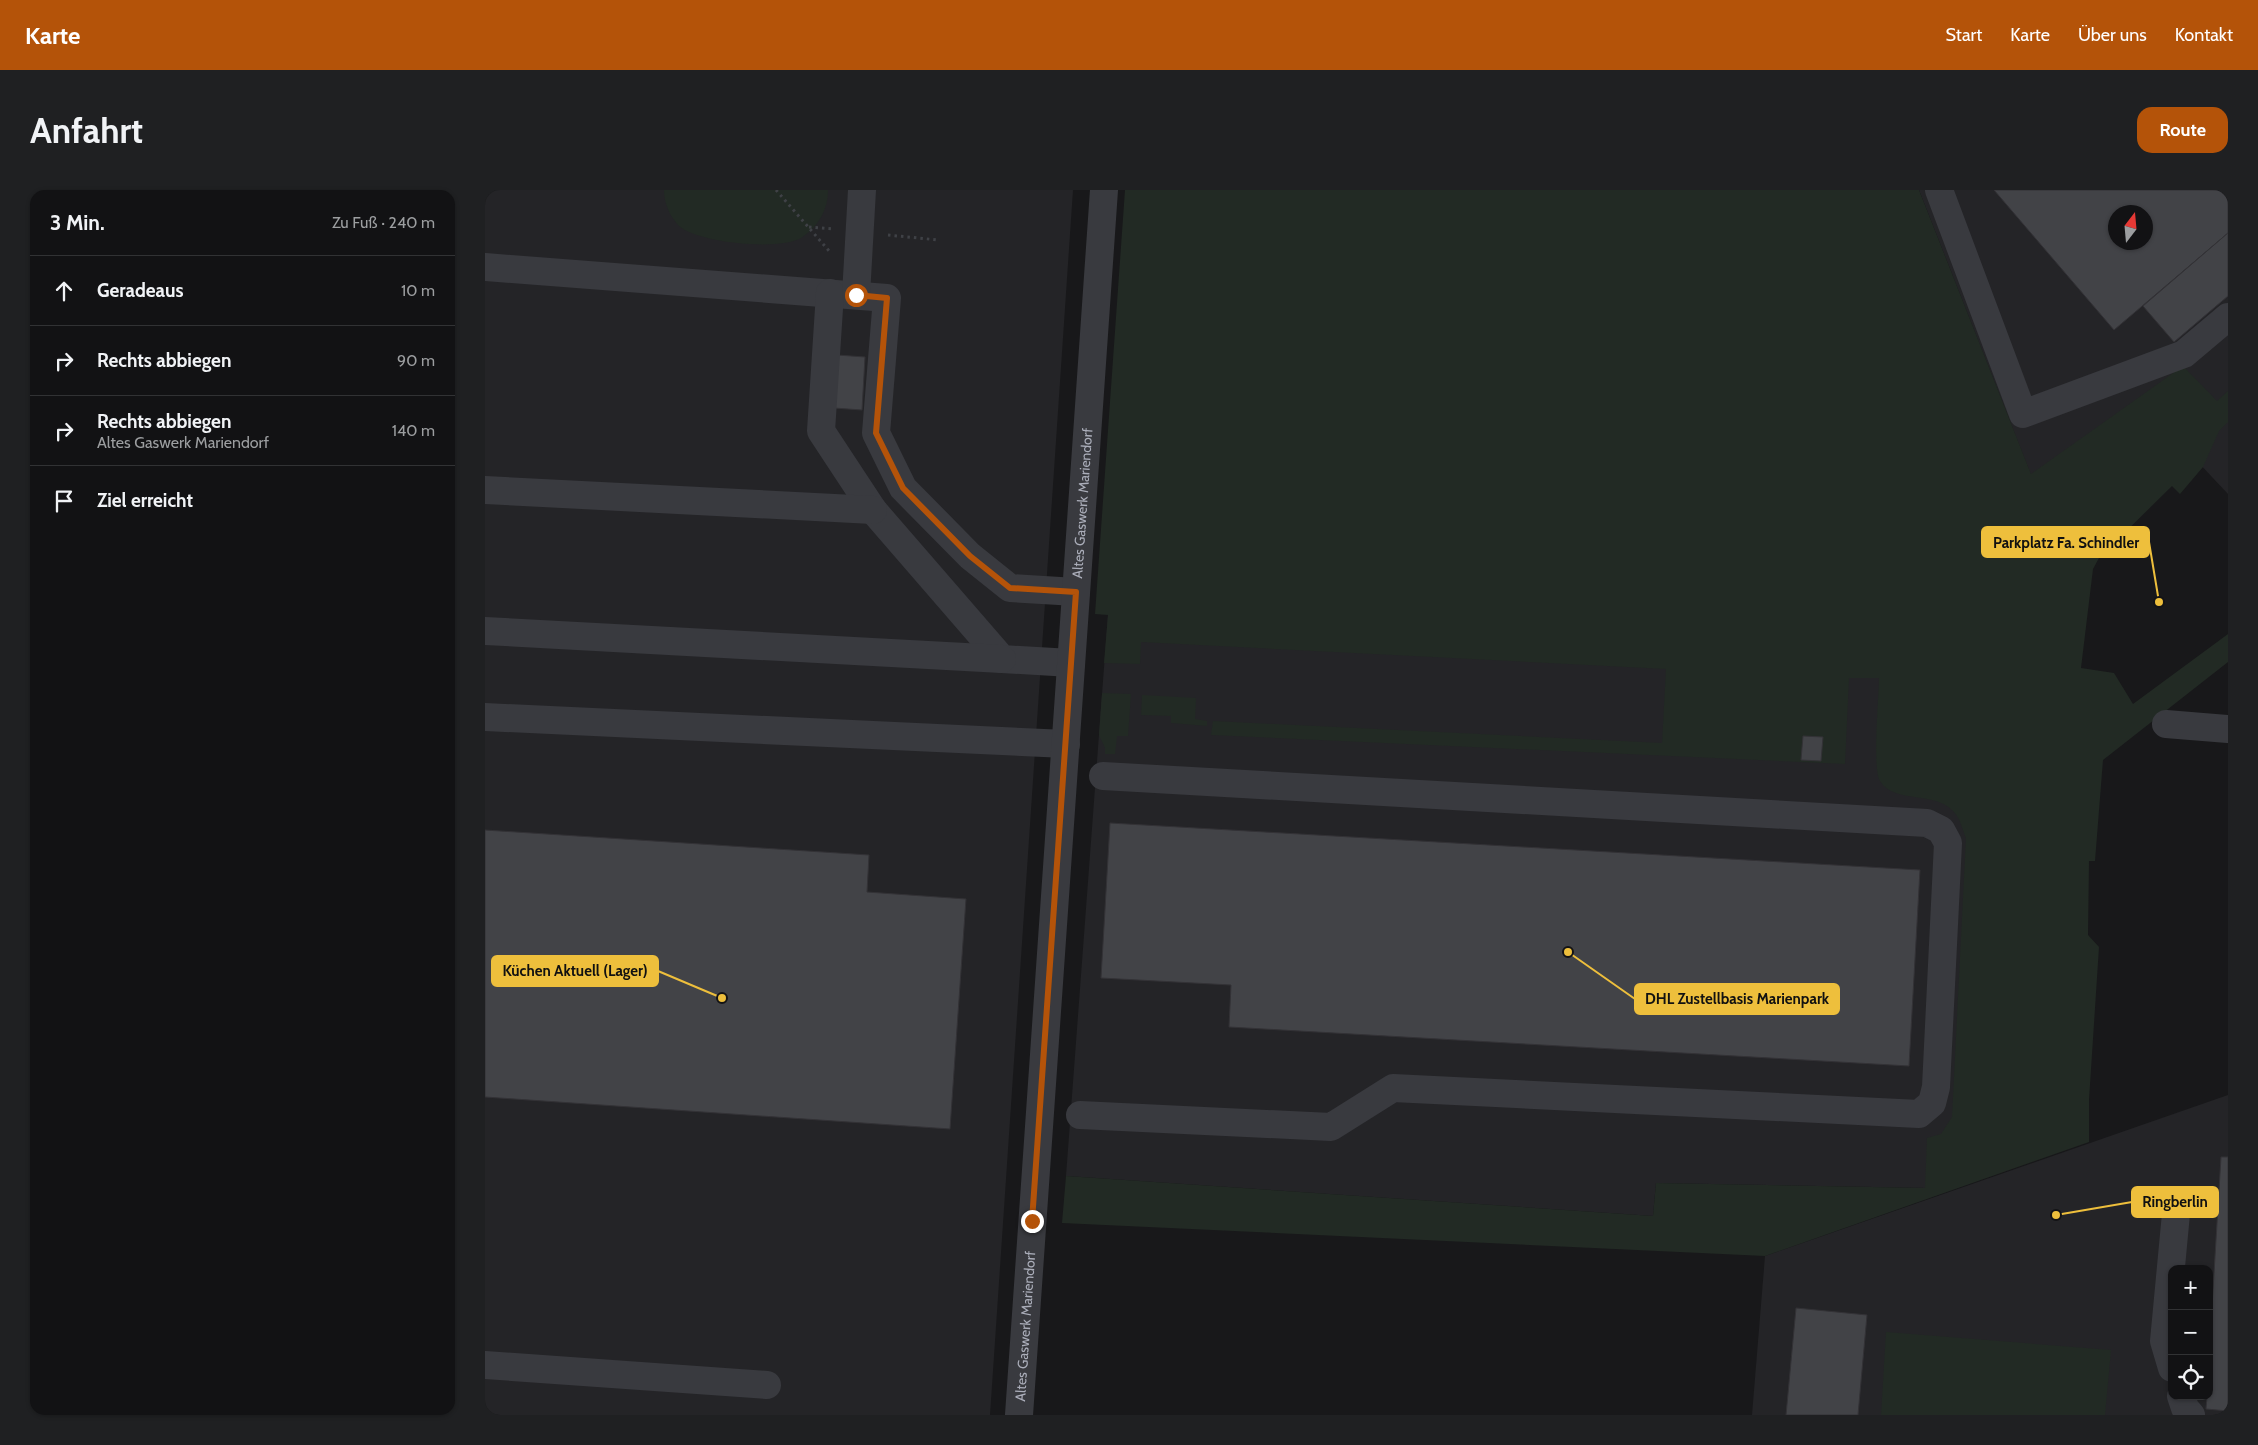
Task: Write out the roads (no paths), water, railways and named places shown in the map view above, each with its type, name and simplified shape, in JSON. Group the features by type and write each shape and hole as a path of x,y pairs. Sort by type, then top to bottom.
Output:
{"street":[{"path":"863,190 843,294 821,431 873,510 1002,659"},
{"name":"Altes Gaswerk Mariendorf","path":"1019,1415 1104,190"},
{"path":"1939,190 2023,414 2184,354 2228,317"},
{"path":"485,268 887,298 876,433 903,488 970,556 1010,588 1076,592"},
{"path":"485,490 873,510"},
{"path":"485,631 1071,663"},
{"path":"485,717 1066,744"},
{"path":"2166,724 2228,728"},
{"path":"1080,1115 1331,1127 1393,1088 1919,1114 1931,1103 1936,1087 1948,842 1941,830 1927,823 1103,776"},
{"path":"2168,1355 2164,1341 2177,1203"},
{"path":"485,1364 767,1385"},
{"path":"2182,1400 2185,1408 2191,1415"}],"place":[{"name":"Parkplatz Fa. Schindler","path":"2159,602"},
{"name":"DHL Zustellbasis Marienpark","path":"1568,952"},
{"name":"Küchen Aktuell (Lager)","path":"722,998"},
{"name":"Ringberlin","path":"2056,1215"}]}
